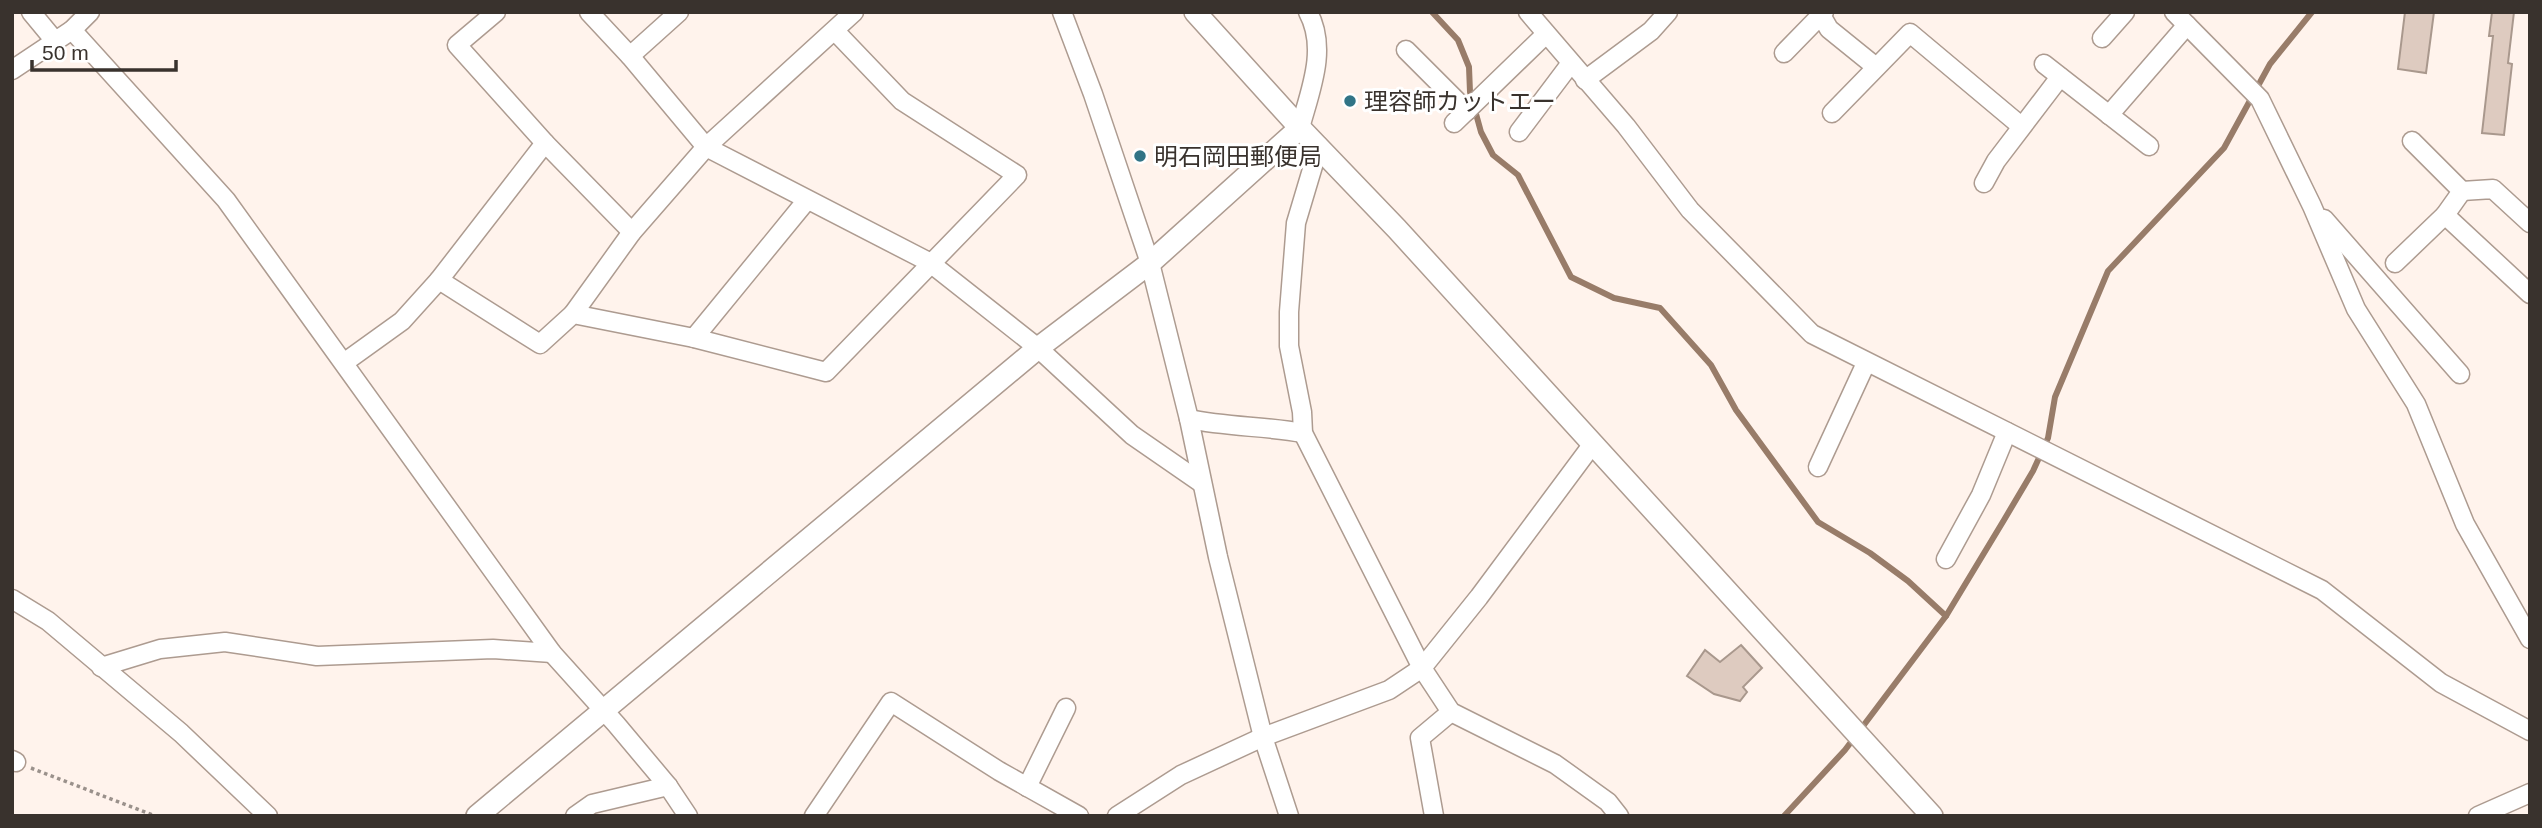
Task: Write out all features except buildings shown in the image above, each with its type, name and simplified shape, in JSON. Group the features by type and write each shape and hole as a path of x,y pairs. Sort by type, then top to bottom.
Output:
{"street":[{"path":"31,12 55,41"},
{"path":"12,70 72,30 90,12"},
{"path":"496,12 457,45 545,144 632,232"},
{"path":"589,12 630,56 706,147 929,262 1038,348 1132,435 1200,482"},
{"path":"630,56 679,12"},
{"path":"439,280 540,344 573,314 632,232 706,147 854,12"},
{"path":"1062,12 1093,94 1150,263 1189,419 1200,482 1263,737 1289,816"},
{"path":"1195,12 1932,816"},
{"path":"477,816 605,712 1038,348 1150,263 1300,128 1318,61 1312,20 1308,12"},
{"path":"1528,12 1626,126 1690,210 1733,257 1812,334 2322,590 2441,683 2530,731"},
{"path":"1585,80 1651,31 1668,12"},
{"path":"2102,38 2125,12"},
{"path":"2174,12 2260,99 2312,206 2356,309 2416,404 2465,524 2530,639"},
{"path":"1784,53 1822,14 1829,29 1876,67"},
{"path":"2109,115 2187,25"},
{"path":"72,30 226,200 552,653 668,786 688,816"},
{"path":"573,314 694,338 826,372 929,262 1017,175 902,101 835,31"},
{"path":"1454,124 1546,33"},
{"path":"1832,113 1910,33 2021,126"},
{"path":"1406,50 1467,111"},
{"path":"1519,132 1571,63"},
{"path":"2044,64 2149,146"},
{"path":"1984,183 2021,126 2060,77"},
{"path":"2412,141 2462,191 2493,189 2530,223"},
{"path":"345,362 402,321 439,280 545,144"},
{"path":"1318,146 1296,223 1289,312 1289,346 1302,412 1303,433 1422,668 1451,712 1555,764 1608,802 1619,816"},
{"path":"2395,263 2445,215 2462,191"},
{"path":"694,338 807,200"},
{"path":"2312,206 2460,374"},
{"path":"2445,215 2530,294"},
{"path":"1818,467 1866,363"},
{"path":"1189,419 1219,425 1269,427 1303,433"},
{"path":"1947,559 1981,495 2007,432"},
{"path":"1117,816 1181,775 1263,737 1388,690 1422,668 1479,597 1592,445"},
{"path":"12,599 48,621 181,733 268,816"},
{"path":"101,667 160,649 225,642 317,656 493,649 552,653"},
{"path":"814,816 891,702 1027,787 1079,816"},
{"path":"1027,787 1066,708"},
{"path":"1434,816 1420,738 1451,712"},
{"path":"575,816 592,804 668,786"},
{"path":"2478,816 2530,793"}],"path":[{"path":"14,761 155,816"}],"waterway":[{"path":"1432,12 1458,40 1469,67 1470,92 1481,132 1493,155 1518,175 1571,277 1614,298 1660,308 1711,365 1736,410 1818,522 1870,553 1908,581 1946,616"},
{"path":"1784,816 1845,750 1946,616 2004,520 2033,471 2048,438 2055,397 2108,271 2224,148 2270,64 2312,12"}],"place":[{"name":"理容師カットエー","path":"1350,101"},
{"name":"明石岡田郵便局","path":"1140,156"}]}
